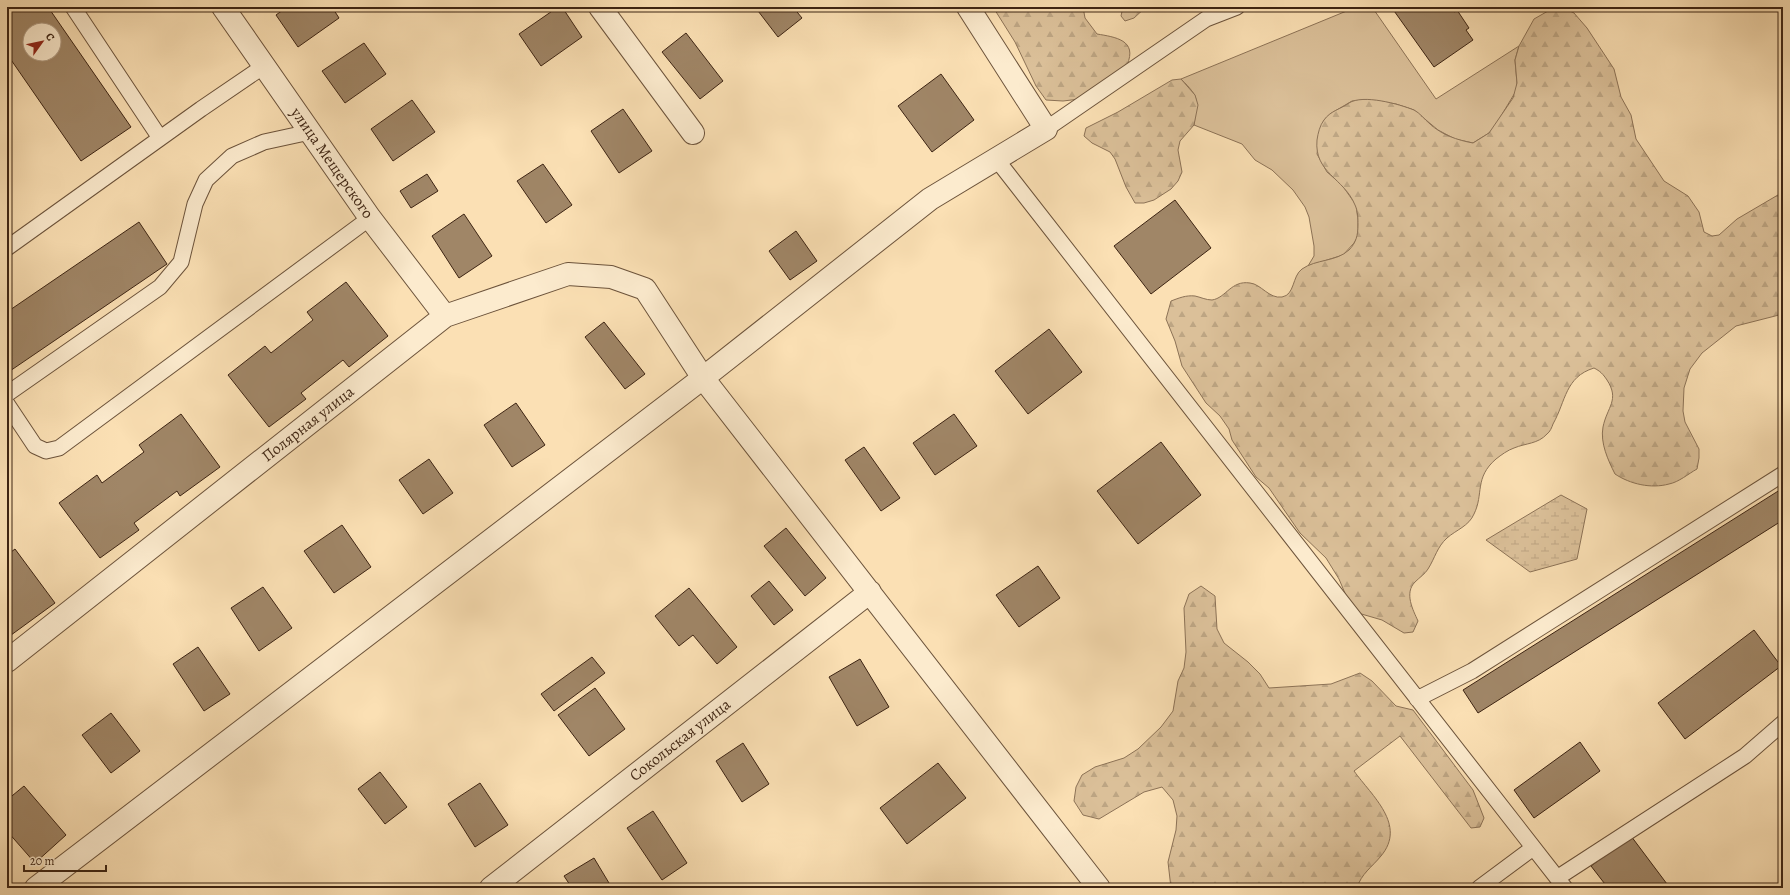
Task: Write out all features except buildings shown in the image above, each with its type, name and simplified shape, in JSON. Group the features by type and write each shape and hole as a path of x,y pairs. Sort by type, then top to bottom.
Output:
{"street":[{"name":"улица Мещерского","path":"223,7 370,218 446,316"},
{"path":"600,7 692,133"},
{"path":"36,888 703,378 930,199 997,160 1046,129 968,7"},
{"name":"Полярная улица","path":"7,661 446,316 568,274 611,277 645,289 703,378"},
{"path":"703,378 1099,888"},
{"name":"Сокольская улица","path":"491,888 870,592"}],"lane":[{"path":"73,7 160,138"},
{"path":"1046,129 1206,19 1237,7"},
{"path":"7,248 160,138 264,66"},
{"path":"7,394 160,288 181,262 195,204 206,180 232,156 264,142 310,132"},
{"path":"997,160 1561,883 1745,756 1783,723"},
{"path":"7,404 35,446 46,451 59,448 370,218"},
{"path":"1417,699 1472,671 1783,474"},
{"path":"1479,888 1533,848"}],"green space":[{"path":"993,7 1083,7 1085,18 1097,34 1123,41 1127,45 1130,57 1127,65 1080,99 1063,101 1046,100 1036,86 1015,42"},
{"path":"1123,7 1146,7 1134,18 1125,21 1121,16"},
{"path":"1352,7 1372,7 1436,99 1519,46 1515,60 1517,83 1516,91 1495,126 1489,133 1473,143 1455,139 1438,130 1414,110 1396,104 1369,100 1352,101 1330,114 1324,120 1321,127 1317,154 1327,172 1342,185 1356,205 1358,236 1343,255 1308,266 1314,256 1314,246 1309,217 1305,207 1293,190 1272,170 1255,160 1242,144 1194,125 1196,110 1195,95 1181,79 1349,10"},
{"path":"1555,7 1566,9 1574,13 1587,28 1614,69 1621,97 1631,115 1636,139 1664,181 1688,196 1699,212 1704,232 1712,236 1719,235 1737,219 1783,192 1783,314 1736,326 1702,353 1690,369 1684,388 1683,411 1685,422 1699,449 1699,458 1697,469 1673,483 1655,486 1641,485 1621,478 1615,474 1607,457 1602,433 1613,398 1611,387 1603,374 1594,368 1577,377 1568,391 1548,433 1536,442 1518,446 1507,451 1489,466 1482,479 1479,500 1472,518 1466,525 1444,541 1438,549 1427,571 1412,586 1410,591 1410,602 1418,621 1413,632 1404,633 1382,620 1358,613 1347,598 1339,579 1326,558 1300,533 1269,488 1256,477 1232,440 1229,429 1220,416 1206,403 1182,366 1175,341 1166,319 1171,301 1192,296 1212,300 1217,299 1233,287 1243,283 1254,284 1273,296 1286,296 1291,289 1296,276 1302,269 1313,264 1338,257 1349,250 1355,242 1358,232 1356,207 1344,188 1325,168 1317,151 1317,140 1321,124 1326,117 1332,112 1355,100 1363,99 1381,101 1414,110 1435,128 1445,134 1456,139 1473,143 1489,133 1513,98 1517,83 1515,60 1519,46 1534,19"},
{"path":"1181,79 1195,95 1198,105 1194,125 1180,141 1178,150 1182,172 1178,181 1171,189 1154,200 1144,203 1135,203 1126,187 1115,159 1110,152 1092,143 1084,136 1086,128 1118,112 1172,80"},
{"path":"1561,495 1587,509 1577,559 1530,572 1486,540"},
{"path":"1201,586 1215,596 1217,629 1224,643 1248,662 1260,674 1269,688 1331,684 1360,673 1372,681 1396,706 1413,710 1473,790 1484,818 1480,827 1471,828 1400,736 1354,771 1384,811 1389,822 1390,833 1388,844 1381,856 1364,875 1357,888 1171,888 1168,862 1176,830 1177,816 1173,800 1162,787 1144,792 1099,819 1083,815 1074,801 1076,787 1082,775 1095,767 1124,758 1138,749 1161,727 1173,711 1178,681 1184,668 1186,652 1184,608 1189,594"}]}
